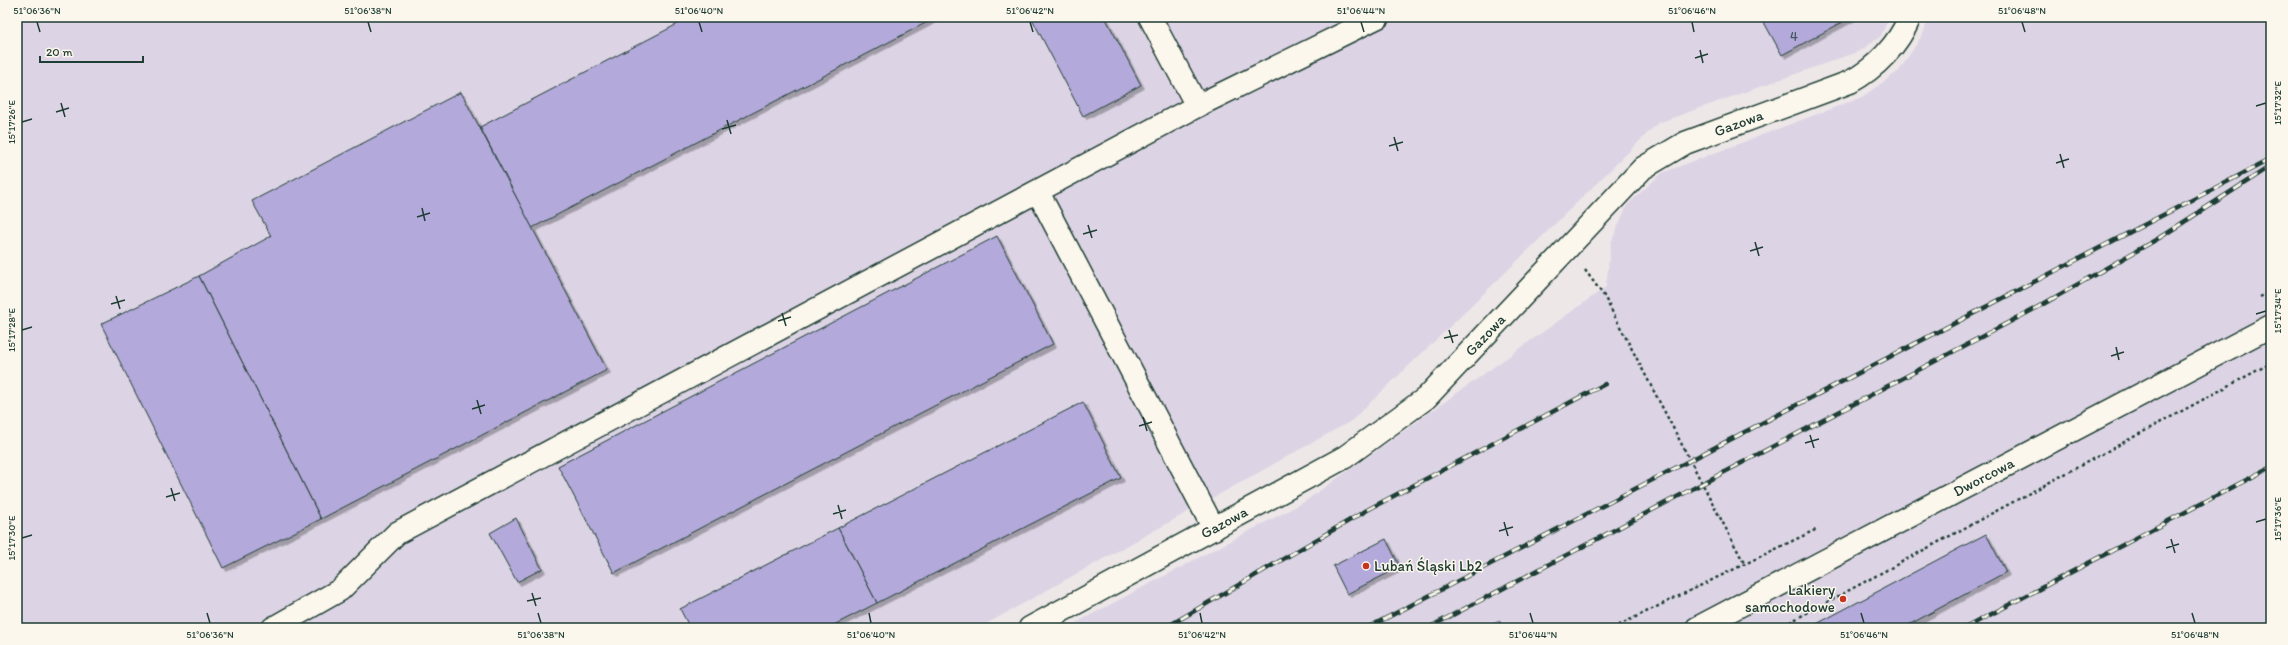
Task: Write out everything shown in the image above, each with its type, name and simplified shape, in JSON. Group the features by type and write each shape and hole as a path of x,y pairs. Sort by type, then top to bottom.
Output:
{"street":[{"path":"1150,17 1197,106"},
{"path":"274,628 340,590 397,533 1197,106 1378,17"},
{"name":"Gazowa","path":"1030,628 1345,457 1426,398 1643,168 1685,142 1850,82 1869,72 1889,51 1910,17"},
{"path":"1038,192 1214,529"},
{"name":"Dworcowa","path":"1697,628 2271,326"}],"path":[{"path":"1568,247 1604,296 1746,565"},
{"path":"2257,298 2271,291"},
{"path":"1779,628 2271,363"},
{"path":"1613,628 1746,565 1819,528"}],"shaded area":[{"path":"17,17 1889,17 1881,36 1860,51 1658,123 1463,314 1351,421 979,628 17,628"},
{"path":"1929,17 2271,17 2271,622 2260,628 1066,628 1304,502 1606,287 1611,243 1627,205 1662,173 1862,97 1899,71 1923,34"}],"building":[{"path":"691,17 937,17 532,228 480,127"},
{"path":"1031,17 1105,17 1141,85 1083,116"},
{"path":"1761,17 1852,17 1782,55"},
{"path":"461,92 607,370 321,519 199,276 271,236 252,201"},
{"path":"997,236 1053,344 614,573 558,466"},
{"path":"199,276 321,519 223,568 101,324"},
{"path":"1083,402 1121,478 877,603 838,528"},
{"path":"516,518 542,569 517,582 490,533"},
{"path":"838,528 877,603 828,628 690,628 680,609"},
{"path":"1986,534 2006,572 1903,628 1809,628"},
{"name":"Lubań Śląski Lb2","path":"1386,539 1400,567 1347,594 1333,566"},
{"path":"1499,620 1503,628 1483,628"},
{"path":"657,623 658,628 646,628"}],"railway":[{"path":"1367,628 2271,159"},
{"path":"1428,628 2038,307 2159,238 2271,166"},
{"path":"1165,628 1369,509 1605,384"},
{"path":"1965,628 2271,467"}],"place":[{"name":"Lubań Śląski Lb2","path":"1366,566"},
{"name":"Lakiery samochodowe","path":"1843,599"}]}
